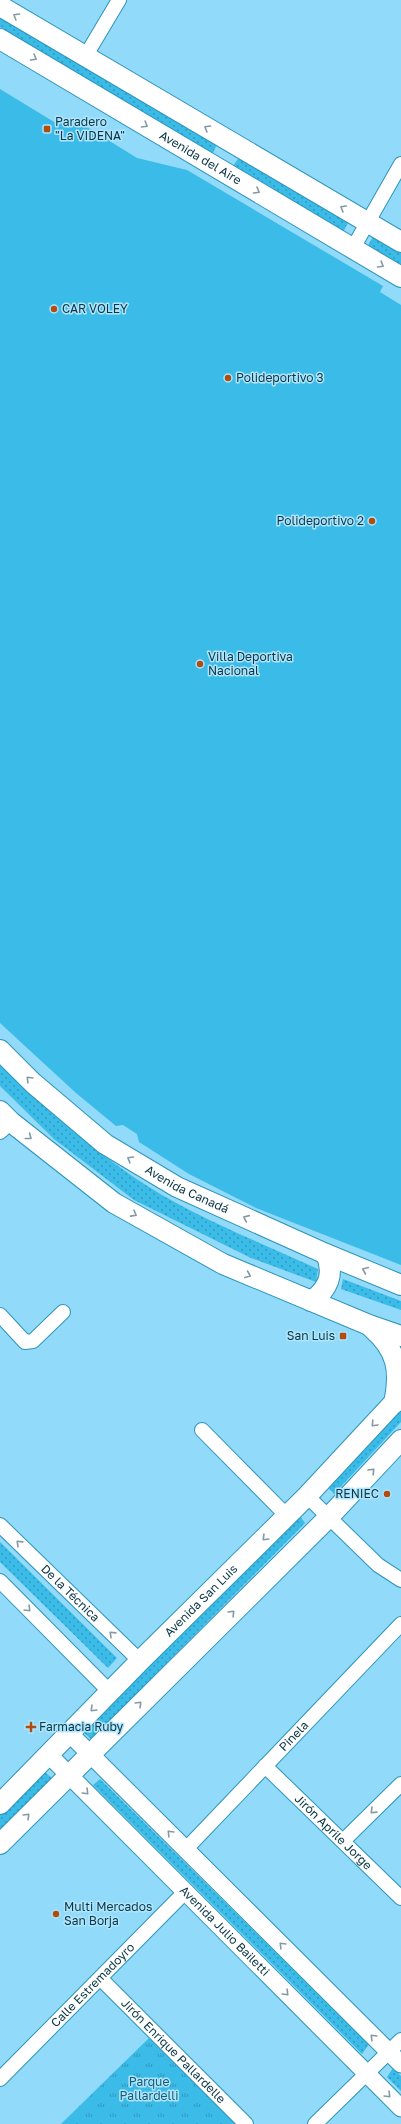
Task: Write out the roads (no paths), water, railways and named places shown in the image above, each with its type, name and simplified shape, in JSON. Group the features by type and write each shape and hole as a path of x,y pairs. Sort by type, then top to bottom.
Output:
{"main road":[{"path":"0,6 401,242"},
{"name":"Avenida del Aire","path":"0,39 401,277"},
{"path":"216,167 230,142"},
{"name":"Avenida Canadá","path":"0,1050 33,1083 105,1144 177,1187 326,1254 401,1285"},
{"path":"4,1122 114,1203 223,1264 369,1325 401,1336"},
{"path":"311,1301 320,1295 330,1278 330,1262 326,1254"},
{"path":"369,1325 386,1340 396,1360 399,1374 397,1399"},
{"name":"Avenida San Luis","path":"0,1804 140,1661 307,1496 397,1399"},
{"path":"0,1844 89,1753 328,1518 401,1440"}],"street":[{"path":"85,57 119,0"},
{"path":"353,248 401,164"},
{"path":"0,1315 25,1342 29,1342 33,1341 63,1312"},
{"path":"202,1430 287,1516"},
{"path":"307,1496 378,1565 401,1580"},
{"name":"De la Técnica","path":"0,1525 140,1661"},
{"path":"0,1581 110,1692"},
{"name":"Pinela","path":"186,1849 401,1624"},
{"path":"69,1733 401,2064"},
{"name":"Avenida Julio Bailetti","path":"48,1754 401,2108"},
{"name":"Jirón Aprile Jorge","path":"265,1766 401,1898"},
{"path":"343,1841 401,1784"},
{"name":"Calle Estremadoyro","path":"0,2079 101,1979 185,1892"},
{"name":"Jirón Enrique Pallardelle","path":"101,1979 246,2124"},
{"path":"315,2124 401,2040"}],"place":[{"name":"Paradero \"La VIDENA\"","path":"47,129"},
{"name":"CAR VOLEY","path":"54,309"},
{"name":"Polideportivo 3","path":"228,378"},
{"name":"Polideportivo 2","path":"372,521"},
{"name":"Villa Deportiva Nacional","path":"200,664"},
{"name":"San Luis","path":"343,1336"},
{"name":"RENIEC","path":"387,1494"},
{"name":"Farmacia Ruby","path":"31,1727"},
{"name":"Multi Mercados San Borja","path":"56,1914"}],"park label":[{"name":"Parque Pallardelli","path":"149,2089"}]}
